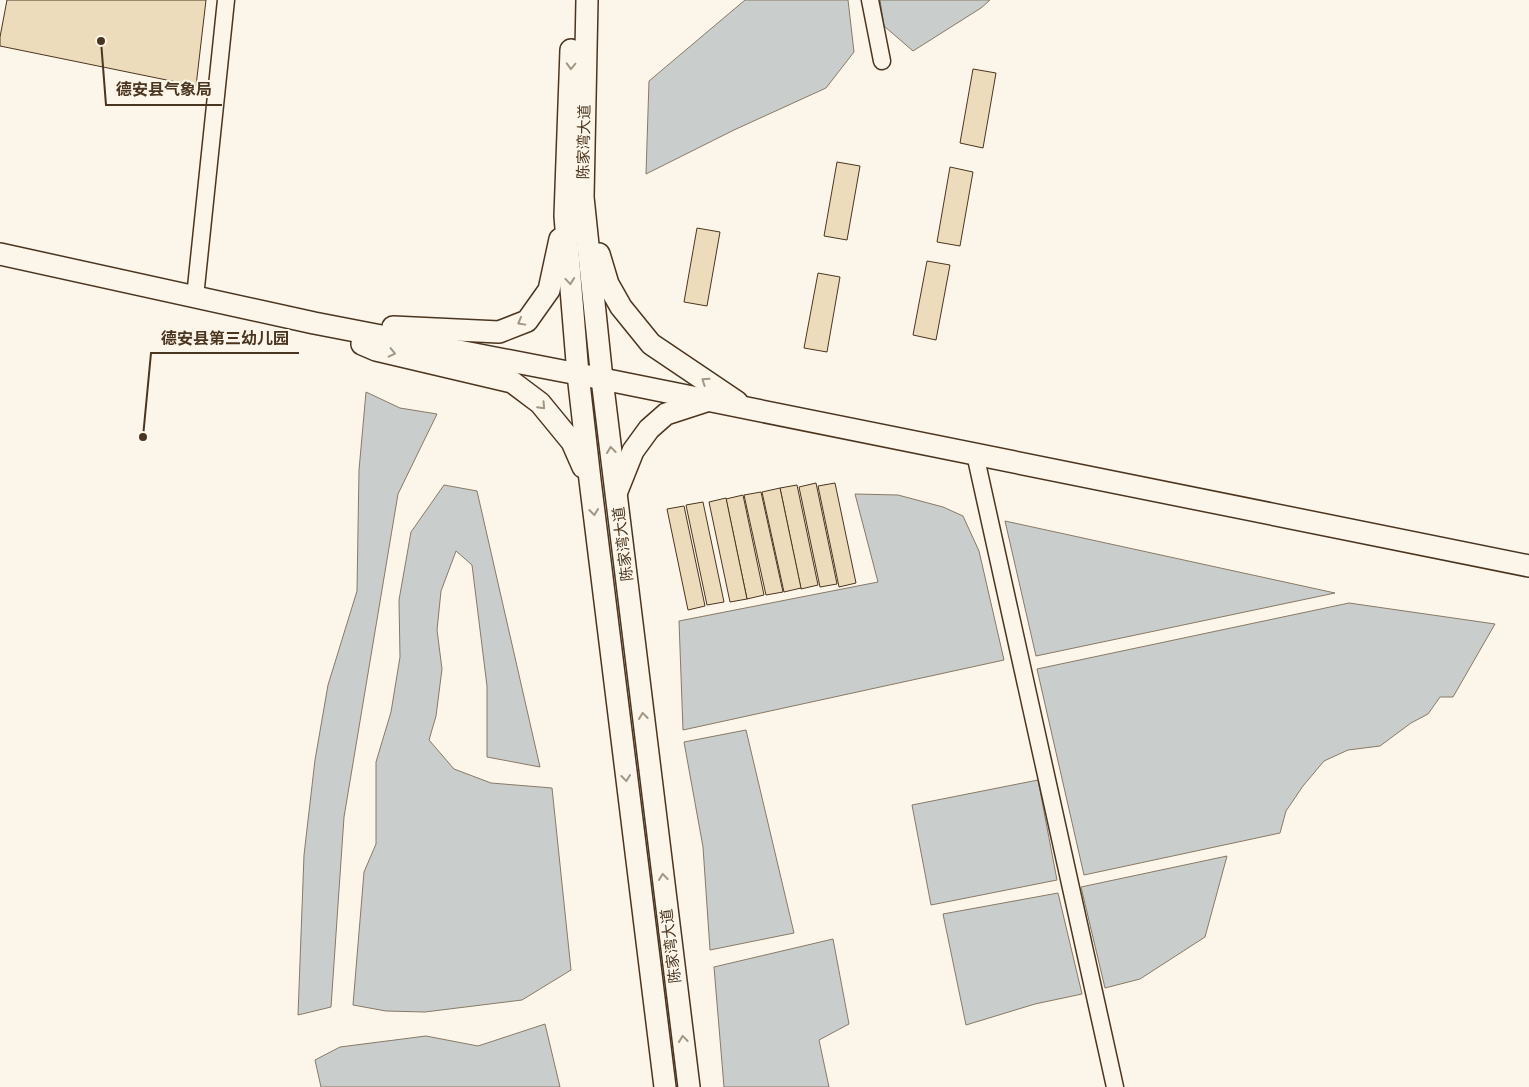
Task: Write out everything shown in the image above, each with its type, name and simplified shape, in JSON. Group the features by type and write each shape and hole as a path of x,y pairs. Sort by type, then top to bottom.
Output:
{"main road":[{"name":"陈家湾大道","path":"574,0 565,216 578,374 665,1087"},
{"name":"陈家湾大道","path":"587,0 583,197 602,379 688,1087"},
{"path":"583,197 608,284 621,307 651,344 746,408"},
{"path":"314,323 499,332 526,321 550,290 565,216"},
{"path":"0,254 314,323 578,374 1529,566"},
{"path":"314,323 376,350 512,382 540,403 572,442 590,480"},
{"path":"616,493 633,451 648,429 666,414 708,400"}],"street":[{"path":"195,297 226,0"},
{"path":"870,0 882,61"},
{"path":"975,454 1115,1087"}],"shaded area":[{"path":"745,0 848,0 854,52 826,88 734,130 646,174 649,81"},
{"path":"880,0 990,0 981,8 913,51 884,26"},
{"path":"366,392 400,408 437,414 398,494 344,817 331,1007 298,1015 304,855 315,760 328,685 357,591 359,470"},
{"path":"444,485 477,491 540,767 487,757 487,686 472,565 456,551 441,591 437,630 442,669 436,716 429,740 454,769 491,783 552,788 571,970 522,1000 425,1012 386,1011 353,1005 364,872 376,844 376,762 391,712 400,657 399,600 411,532"},
{"path":"855,494 898,495 943,507 963,516 979,551 1004,660 683,730 679,621 878,582"},
{"path":"1005,521 1335,593 1036,656"},
{"path":"1349,603 1495,624 1453,697 1440,697 1428,714 1411,723 1380,746 1348,750 1324,761 1303,786 1286,811 1280,833 1084,875 1037,669"},
{"path":"746,730 794,933 710,950 703,847 684,742"},
{"path":"1038,780 1057,880 931,905 912,805"},
{"path":"1227,856 1205,937 1140,979 1105,988 1081,887"},
{"path":"1058,893 1082,994 1035,1004 966,1025 943,914"},
{"path":"833,939 849,1024 819,1040 829,1087 724,1087 714,967"},
{"path":"545,1024 560,1087 321,1087 315,1060 340,1047 426,1036 478,1046"}],"building":[{"path":"7,0 206,0 196,86 0,46"},
{"path":"973,69 996,73 983,148 960,143"},
{"path":"837,162 860,166 847,240 824,236"},
{"path":"950,167 973,172 960,246 937,242"},
{"path":"697,228 720,232 707,306 684,302"},
{"path":"927,261 950,265 936,340 913,335"},
{"path":"818,273 840,277 827,352 804,348"},
{"path":"816,483 837,584 820,587 799,487"},
{"path":"835,483 856,583 839,587 818,486"},
{"path":"797,485 818,585 801,589 780,488"},
{"path":"780,488 801,588 784,592 762,492"},
{"path":"761,492 783,592 766,595 744,495"},
{"path":"743,495 764,595 747,599 726,499"},
{"path":"726,498 747,599 730,602 709,502"},
{"path":"703,502 724,602 707,605 686,505"},
{"path":"684,506 705,606 688,610 667,509"}],"place":[{"name":"德安县气象局","path":"101,41"},
{"name":"德安县第三幼儿园","path":"143,437"}]}
